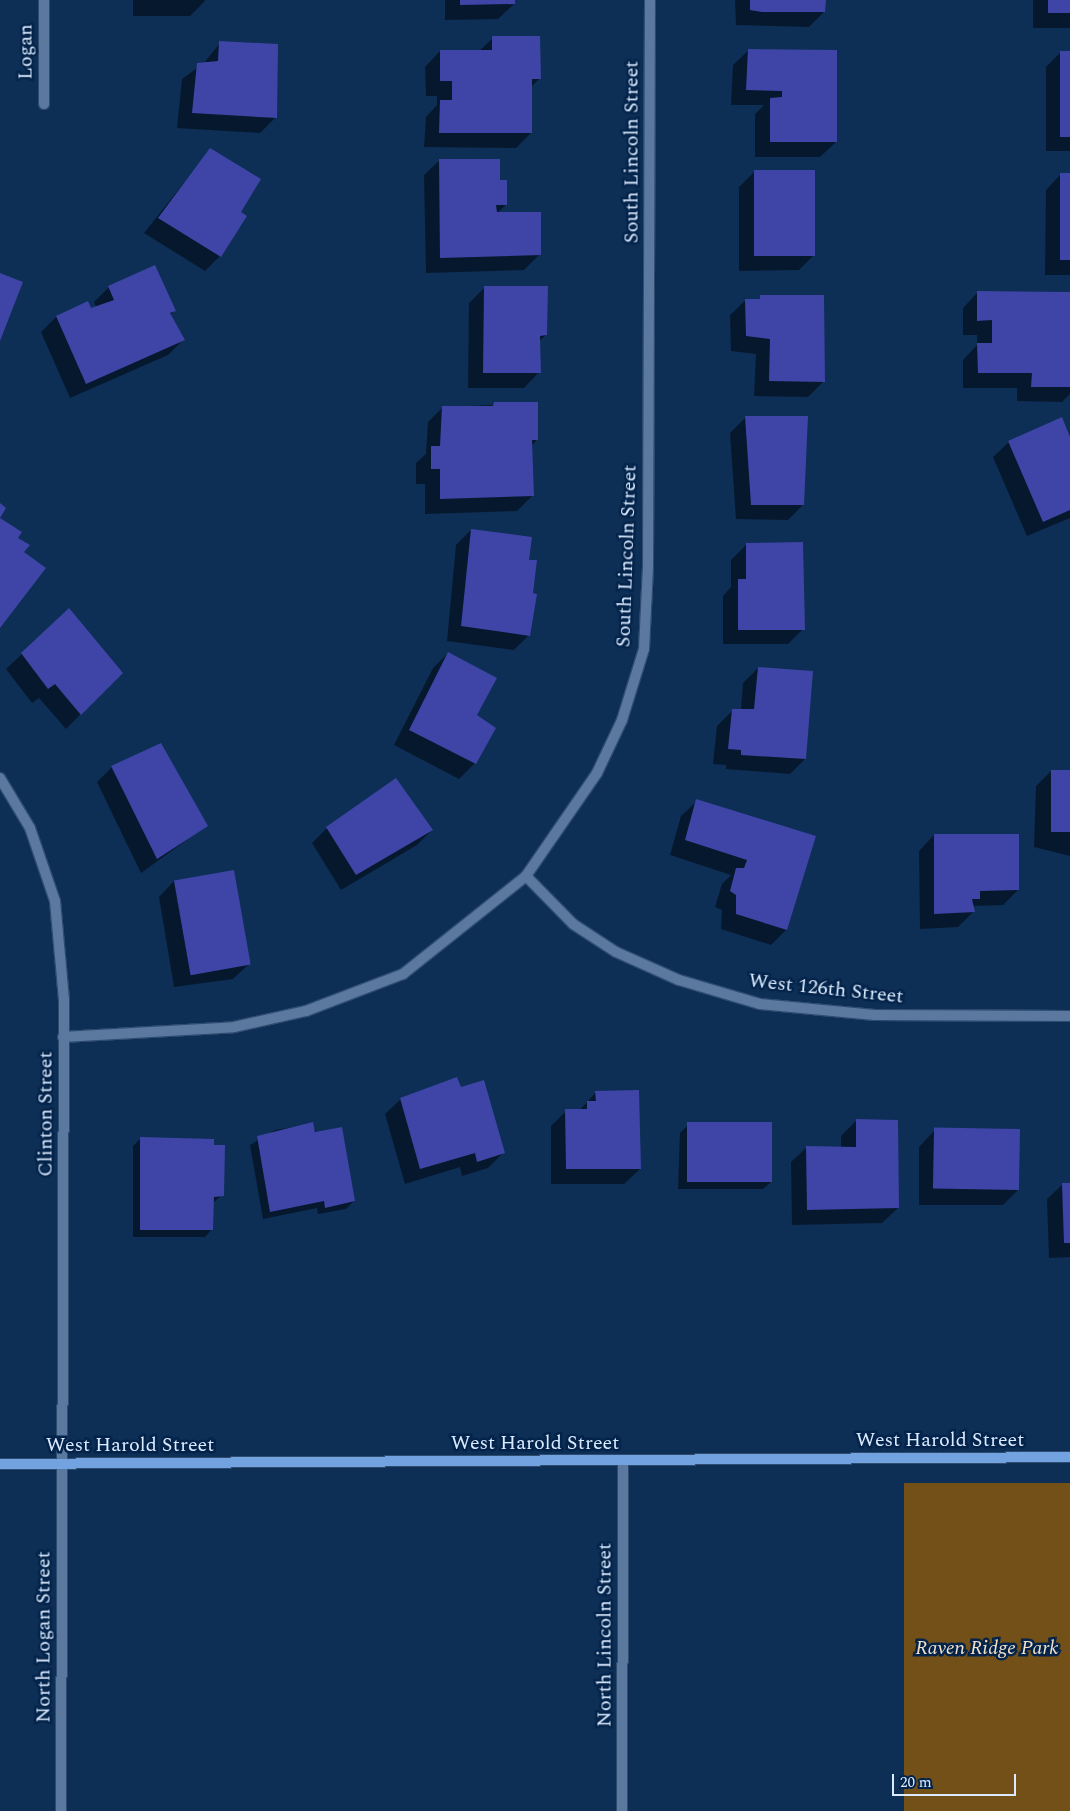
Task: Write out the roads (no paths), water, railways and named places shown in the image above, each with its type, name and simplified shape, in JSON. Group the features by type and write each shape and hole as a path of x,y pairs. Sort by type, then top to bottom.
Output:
{"main road":[{"name":"West Harold Street","path":"0,1464 1070,1457"}],"street":[{"name":"Logan","path":"44,0 44,104"},
{"name":"South Lincoln Street","path":"63,1037 234,1027 306,1011 403,974 526,876 608,752 644,649 648,567 650,0"},
{"name":"Clinton Street","path":"0,778 30,828 55,902 63,1037 63,1463"},
{"name":"West 126th Street","path":"526,876 573,924 616,952 678,980 760,1004 874,1015 1070,1016"},
{"name":"North Lincoln Street","path":"622,1811 623,1460"},
{"name":"North Logan Street","path":"61,1811 63,1463"}],"park label":[{"name":"Raven Ridge Park","path":"987,1648"}]}
